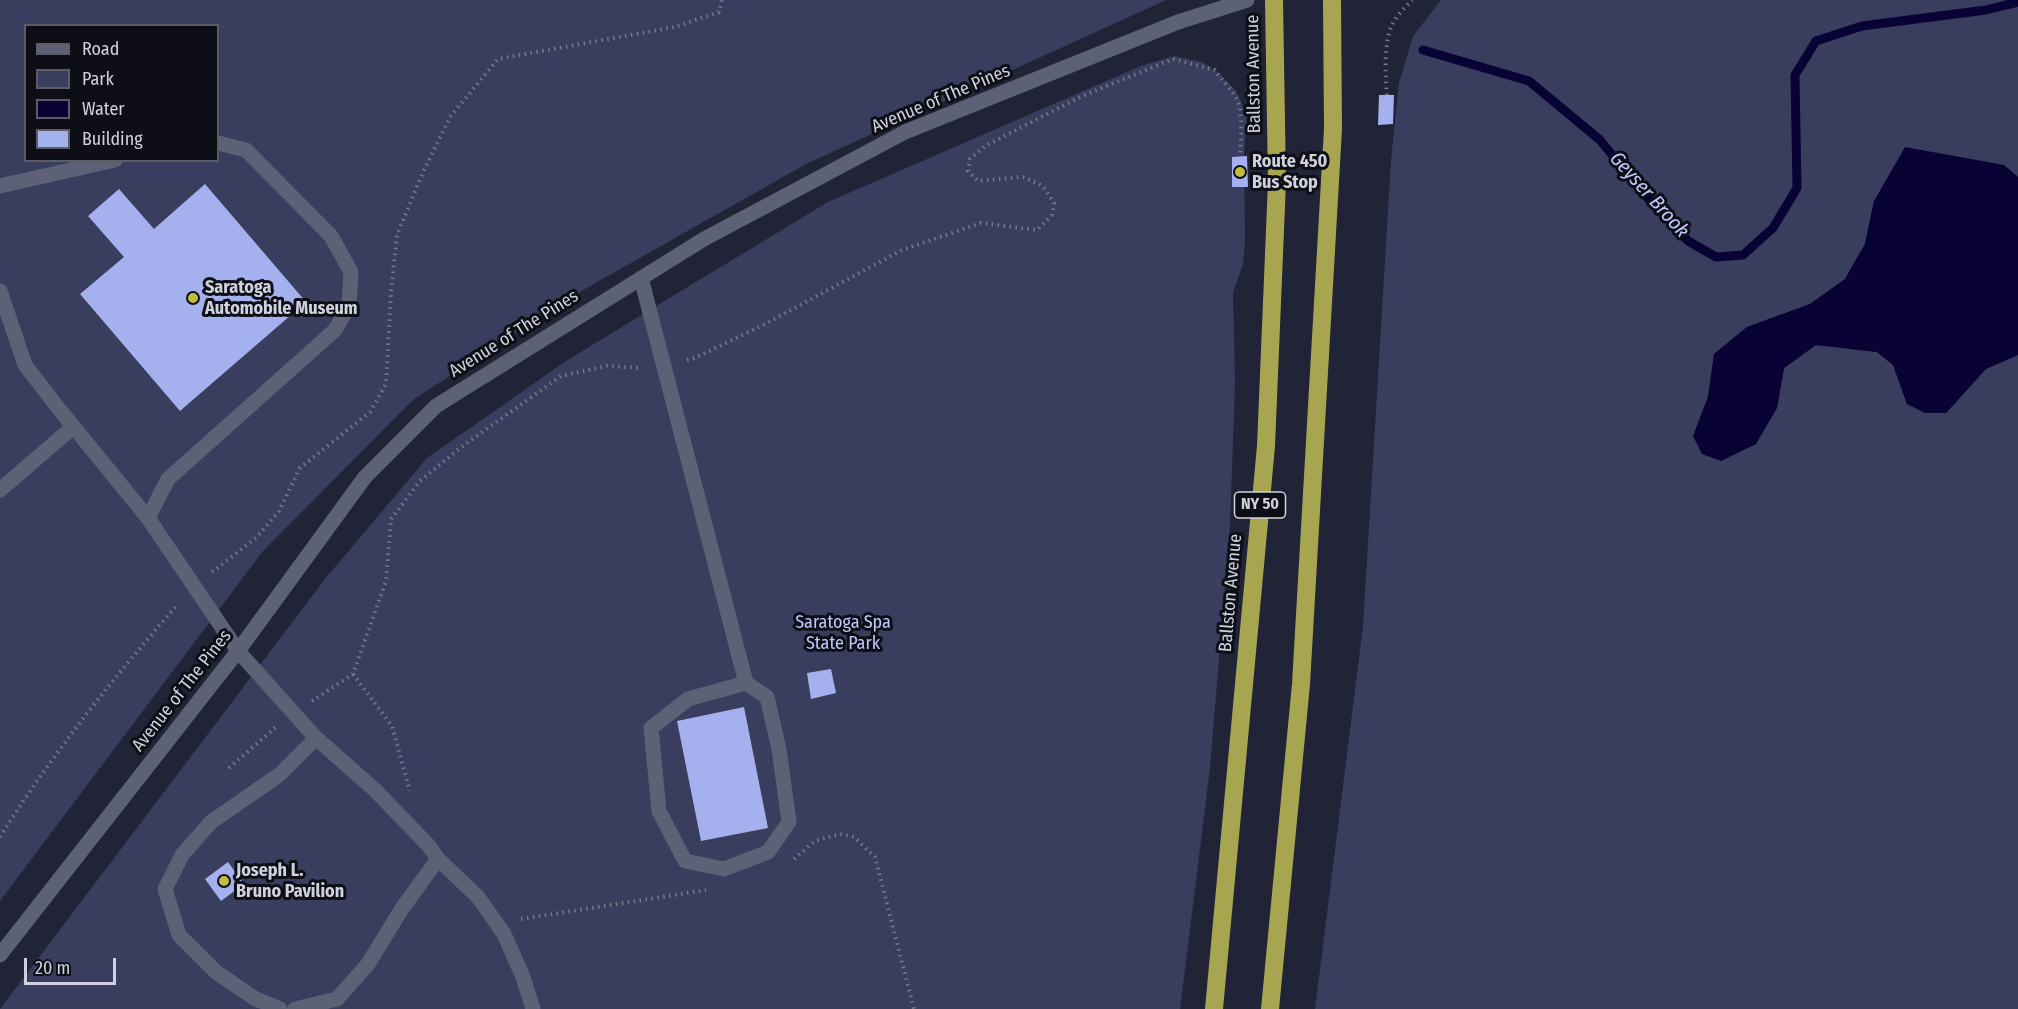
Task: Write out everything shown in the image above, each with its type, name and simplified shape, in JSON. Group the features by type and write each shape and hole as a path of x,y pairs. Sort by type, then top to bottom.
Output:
{"highway":[{"name":"Ballston Avenue","path":"1214,1009 1266,446 1277,182 1274,0"},
{"name":"NY 50","path":"1269,1009 1302,672 1334,129 1332,0"}],"street":[{"name":"Avenue of The Pines","path":"0,955 238,651 365,477 436,406 704,238 905,132 1178,22 1247,0"},
{"path":"148,518 168,478 335,330 349,306 351,272 331,236 246,150 219,143"},
{"path":"0,186 106,162"},
{"path":"641,278 746,683 767,697 779,749 789,822 768,852 724,869 685,861 658,810 651,728 687,699 746,683"},
{"path":"0,291 25,365 148,518 238,651 316,738 374,789 429,846 438,859 478,897 504,934 523,977 533,1009"},
{"path":"0,490 73,427"},
{"path":"280,1009 255,998 216,972 179,935 165,889 182,855 211,822 279,775 316,738"},
{"path":"295,1009 337,999 368,964 401,910 438,859"}],"path":[{"path":"0,837 27,795 124,666 194,585 257,537 279,511 300,468 370,412 386,384 391,291 397,235 423,172 450,117 498,59 675,27 719,12 722,0"},
{"path":"1387,95 1385,69 1391,27 1412,0"},
{"path":"677,361 695,358 767,323 902,250 981,223 1037,230 1052,214 1054,202 1042,186 1023,177 978,181 968,171 970,159 985,146 1080,97 1173,59 1215,70 1220,80 1236,97 1242,126 1240,156"},
{"path":"309,703 353,674 386,581 392,519 420,482 486,429 561,376 607,366 638,369 647,367"},
{"path":"353,674 392,726 409,789 416,797"},
{"path":"229,768 276,727"},
{"path":"790,862 815,841 840,834 854,837 875,857 914,1009"},
{"path":"514,920 713,889"}],"green space":[{"path":"0,0 1166,0 806,164 562,302 413,400 263,551 0,901"},
{"path":"1441,0 2018,0 2018,177 2004,165 1874,201 1865,244 1845,279 1810,304 1747,327 1714,354 1708,397 1699,420 1777,408 1784,368 1816,345 1877,352 1893,365 1907,404 1946,413 1986,369 2018,355 2018,1009 1315,1009 1363,626 1391,161 1399,83 1413,36"},
{"name":"Saratoga Spa State Park","path":"1174,56 1202,62 1220,74 1236,91 1247,115 1244,154 1245,243 1243,264 1233,292 1235,383 1230,525 1210,768 1180,1009 0,1009 325,579 427,458 569,359 828,202 1141,66"}],"water":[{"path":"1905,147 2004,165 2018,177 2018,355 1986,369 1946,413 1925,413 1907,404 1893,365 1877,352 1816,345 1784,368 1777,408 1756,444 1721,461 1702,454 1693,436 1708,397 1714,354 1747,327 1810,304 1845,279 1865,244 1874,201"}],"building":[{"path":"1379,95 1394,95 1393,124 1378,125"},
{"name":"Route 450 Bus Stop","path":"1247,156 1248,187 1232,187 1232,157"},
{"name":"Saratoga Automobile Museum","path":"205,184 306,302 180,411 80,294 124,257 88,216 119,189 154,229"},
{"path":"831,669 836,693 811,699 807,673"},
{"path":"744,707 768,828 701,841 677,721"},
{"name":"Joseph L. Bruno Pavilion","path":"228,862 244,884 221,901 205,879"}],"waterway":[{"name":"Geyser Brook","path":"1423,50 1529,81 1600,140 1644,194 1688,241 1716,257 1743,255 1773,228 1797,188 1795,75 1816,41 1862,26 1986,10 2018,2"}],"place":[{"name":"Route 450 Bus Stop","path":"1240,172"},
{"name":"Saratoga Automobile Museum","path":"193,298"},
{"name":"Joseph L. Bruno Pavilion","path":"224,881"}]}
